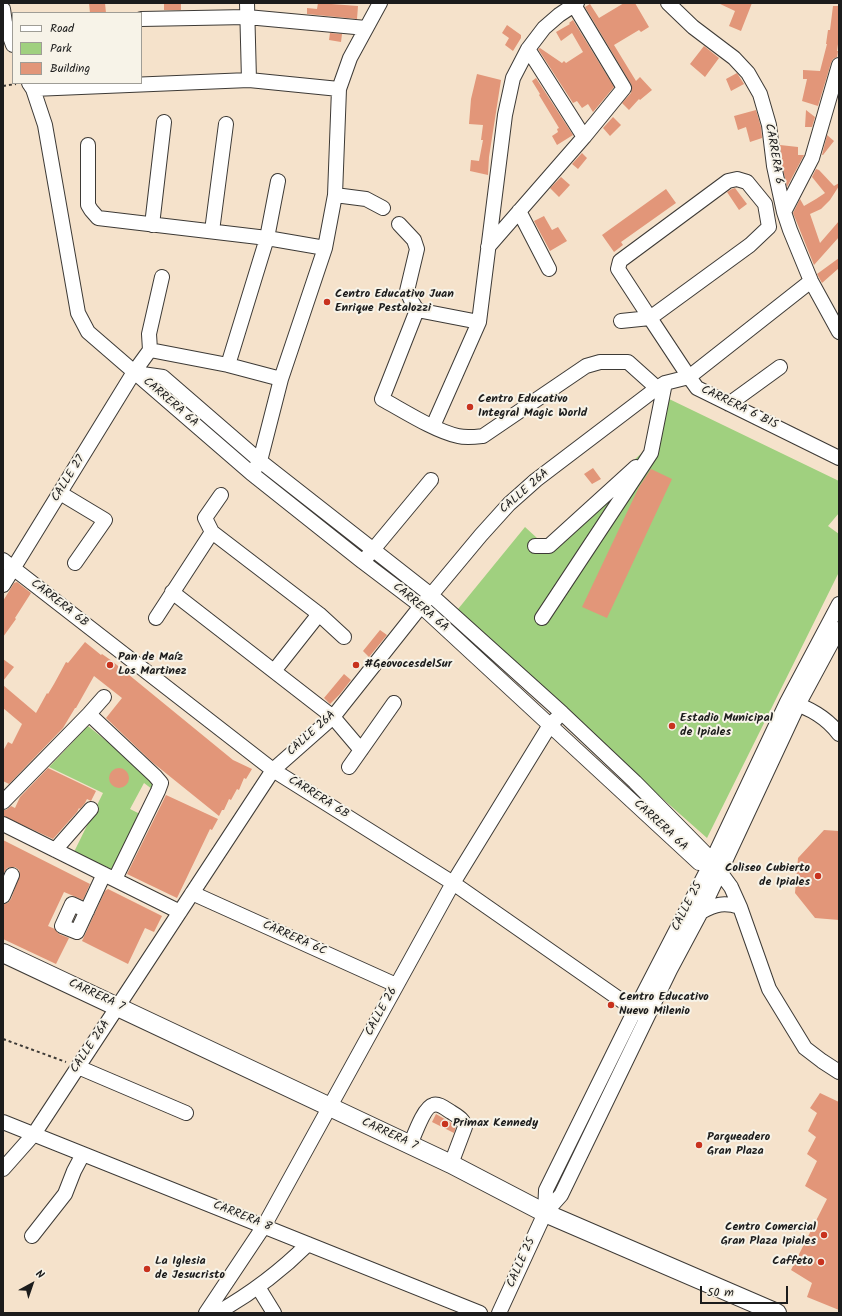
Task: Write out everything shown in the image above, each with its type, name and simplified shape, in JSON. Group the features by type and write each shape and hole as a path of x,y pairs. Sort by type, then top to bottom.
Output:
{"main road":[{"name":"CARRERA 7","path":"3,953 451,1164 545,1213 777,1313"}],"street":[{"path":"251,473 260,461 281,378 325,248 335,195 339,89 350,58 380,3"},
{"name":"CARRERA 6","path":"668,3 693,27 734,58 748,73 760,94 769,125 774,166 784,212 811,281"},
{"path":"433,426 479,322 488,247 505,115 513,78 528,49 544,28 576,4 624,88 584,137 488,247"},
{"path":"3,8 12,41"},
{"path":"142,19 247,10 366,28"},
{"path":"247,10 249,80"},
{"path":"528,49 584,137"},
{"path":"784,212 812,158 839,65"},
{"path":"142,83 249,80 339,89"},
{"path":"103,84 30,86 45,125 78,313 88,332 134,372"},
{"path":"152,225 164,122"},
{"path":"212,231 226,124"},
{"path":"88,145 88,205 98,218 268,238 325,248"},
{"name":"CARRERA 6 BIS","path":"650,318 750,245 769,227 765,204 747,182 737,179 728,181 620,261 618,269 688,378 697,388 839,458"},
{"path":"228,365 268,238 278,182"},
{"path":"335,195 366,199 383,208"},
{"path":"519,211 549,269"},
{"path":"399,224 414,240 417,249 407,291 417,310 479,322"},
{"path":"162,277 148,334 150,350 228,365 281,378"},
{"path":"811,281 837,324"},
{"name":"CALLE 26A","path":"3,1169 34,1134 273,770 333,717 421,606 508,504 536,480 661,386 688,378 811,281"},
{"path":"417,310 382,399 433,426 457,436 471,438 483,436 586,366 600,362 628,362 661,386 652,454 542,618"},
{"path":"621,321 650,318"},
{"name":"CALLE 27","path":"3,585 8,564 60,494 134,372 150,350"},
{"path":"729,404 780,367"},
{"name":"CARRERA 6A","path":"134,372 163,377 260,461 431,595 635,782 706,852 731,887 740,907 770,989 805,1048 839,1072"},
{"name":"CARRERA 6A","path":"134,372 251,473 362,562 421,606 699,863 716,868"},
{"path":"535,546 549,546 652,454"},
{"path":"362,562 374,550 431,480"},
{"path":"60,494 105,520 75,563"},
{"path":"221,495 205,518 212,532 319,614 344,637"},
{"path":"156,618 212,532"},
{"name":"CARRERA 6B","path":"8,564 273,770 453,883 641,1013"},
{"path":"172,592 333,717 361,750"},
{"name":"CALLE 25","path":"500,1313 545,1213 561,1195 641,1013 716,868 839,604"},
{"path":"274,671 319,614"},
{"name":"CALLE 25","path":"793,703 839,629"},
{"path":"3,802 104,697"},
{"path":"349,767 394,703"},
{"path":"793,703 816,713 838,732"},
{"path":"87,911 109,877 161,783 156,776 89,714"},
{"name":"CALLE 26","path":"206,1313 264,1226 453,883 550,725 562,714"},
{"path":"55,850 91,809"},
{"path":"3,824 180,912"},
{"name":"CALLE 25","path":"641,1013 670,970 701,912 716,868"},
{"path":"3,896 12,875"},
{"name":"CARRERA 6C","path":"192,893 396,985"},
{"path":"701,912 720,904 730,904 740,907"},
{"path":"78,1066 186,1113"},
{"path":"410,1145 427,1108 433,1105 438,1105 462,1119 465,1123 465,1127 451,1164"},
{"name":"CARRERA 8","path":"3,1122 480,1313"},
{"path":"32,1236 65,1194 74,1171 83,1154"},
{"path":"217,1313 258,1287 286,1266 308,1244"},
{"path":"258,1287 274,1313"}],"path":[{"path":"3,86 14,84"},
{"path":"3,1040 78,1066"}],"green space":[{"name":"Estadio Municipal de Ipiales","path":"665,397 839,481 839,513 828,526 839,534 839,572 707,838 454,614 525,527 537,538 544,540 552,535 645,450"},
{"path":"88,726 156,781 152,789 144,783 130,809 140,814 112,873 73,854 103,793 49,767"}],"building":[{"path":"89,3 105,3 106,12 90,12"},
{"path":"164,3 181,3 181,10 164,10"},
{"path":"318,3 358,6 357,19 307,14 307,8 317,9"},
{"path":"624,3 635,3 649,27 641,32 639,30 614,45 636,81 640,77 652,90 640,100 639,99 629,110 622,103 631,93 631,84 585,7 590,4 599,18"},
{"path":"718,3 752,3 741,31 729,26 735,11"},
{"path":"833,6 839,6 838,51 837,57 833,59 831,63 818,106 802,101 807,79 803,79 803,70 820,71 827,44 828,30 830,30"},
{"path":"573,20 614,87 593,112 588,104 582,108 577,101 573,103 538,49 540,48 562,63 564,61 566,63 583,52 572,33 561,41 556,32 570,24 569,23"},
{"path":"507,25 521,35 521,38 513,51 505,45 509,38 502,33"},
{"path":"330,33 342,34 341,42 329,40"},
{"path":"704,46 719,58 705,77 690,64"},
{"path":"737,73 744,84 731,91 726,79"},
{"path":"477,74 501,80 489,157 488,175 470,171 471,160 479,161 483,140 481,140 483,125 469,124 471,99"},
{"path":"536,78 573,135 557,145 552,136 558,132 557,129 559,128 532,81"},
{"path":"756,110 761,127 762,138 750,142 746,127 738,130 734,116"},
{"path":"806,110 815,117 812,127 805,127"},
{"path":"613,117 621,125 610,136 603,128"},
{"path":"827,135 834,141 822,155"},
{"path":"780,145 798,147 798,155 804,155 787,187 782,165"},
{"path":"582,153 587,158 578,169 572,164"},
{"path":"816,169 819,170 834,186 839,183 839,186 830,200 821,209 810,214 820,243 839,221 839,237 814,265 793,213 800,199 804,206 825,193 812,177"},
{"path":"561,177 570,185 559,197 550,188"},
{"path":"735,188 747,204 739,210 727,192"},
{"path":"666,189 676,203 621,242 623,245 614,252 602,235"},
{"path":"544,216 552,230 558,227 567,241 550,251 534,221"},
{"path":"839,258 839,268 822,283 817,274"},
{"path":"593,468 601,479 592,484 584,474"},
{"path":"651,469 672,479 607,618 582,607 639,487"},
{"path":"17,582 31,593 15,618 16,619 3,637 3,601 14,583"},
{"path":"380,630 387,635 369,657 363,651"},
{"path":"85,642 101,655 102,654 112,661 233,760 252,769 246,779 244,778 239,790 237,789 231,800 229,799 224,810 222,810 219,816 152,762 106,718 122,698 94,676 63,728 9,784 3,781 3,751 8,742 12,744 22,724 3,708 3,685 36,713 66,662 68,663"},
{"path":"3,659 14,667 3,681"},
{"path":"344,674 351,680 330,704 324,698"},
{"path":"48,768 96,791 91,801 87,799 53,839 3,816 3,810 6,810 11,806 15,808 20,797"},
{"path":"119,768 126,771 129,778 126,785 119,788 112,785 109,778 112,771"},
{"path":"166,795 218,819 212,830 210,829 177,898 127,874"},
{"name":"Coliseo Cubierto de Ipiales","path":"824,830 839,831 839,920 815,918 795,893 798,858"},
{"path":"3,840 90,884 83,900 64,892 48,926 55,929 59,934 69,938 56,964 3,939 3,904 8,903 11,899 20,874 19,870 15,867 11,867 7,868 3,874"},
{"path":"108,889 162,916 154,932 145,928 128,964 82,941 105,891"},
{"name":"Centro Comercial Gran Plaza Ipiales","path":"820,1093 839,1102 839,1310 807,1297 812,1283 791,1270 827,1199 805,1186 817,1161 807,1154 816,1137 808,1131 817,1113 810,1108"},
{"name":"Primax Kennedy","path":"436,1114 455,1125 456,1127 454,1133 432,1122"}],"place":[{"name":"Centro Educativo Juan Enrique Pestalozzi","path":"327,302"},
{"name":"Centro Educativo Integral Magic World","path":"470,407"},
{"name":"Pan de Maíz Los Martinez","path":"110,665"},
{"name":"#GeovocesdelSur","path":"356,665"},
{"name":"Estadio Municipal de Ipiales","path":"672,726"},
{"name":"Coliseo Cubierto de Ipiales","path":"818,876"},
{"name":"Centro Educativo Nuevo Milenio","path":"611,1005"},
{"name":"Primax Kennedy","path":"445,1124"},
{"name":"Parqueadero Gran Plaza","path":"699,1145"},
{"name":"Centro Comercial Gran Plaza Ipiales","path":"824,1235"},
{"name":"Caffeto","path":"821,1262"},
{"name":"La Iglesia de Jesucristo","path":"147,1269"}]}
